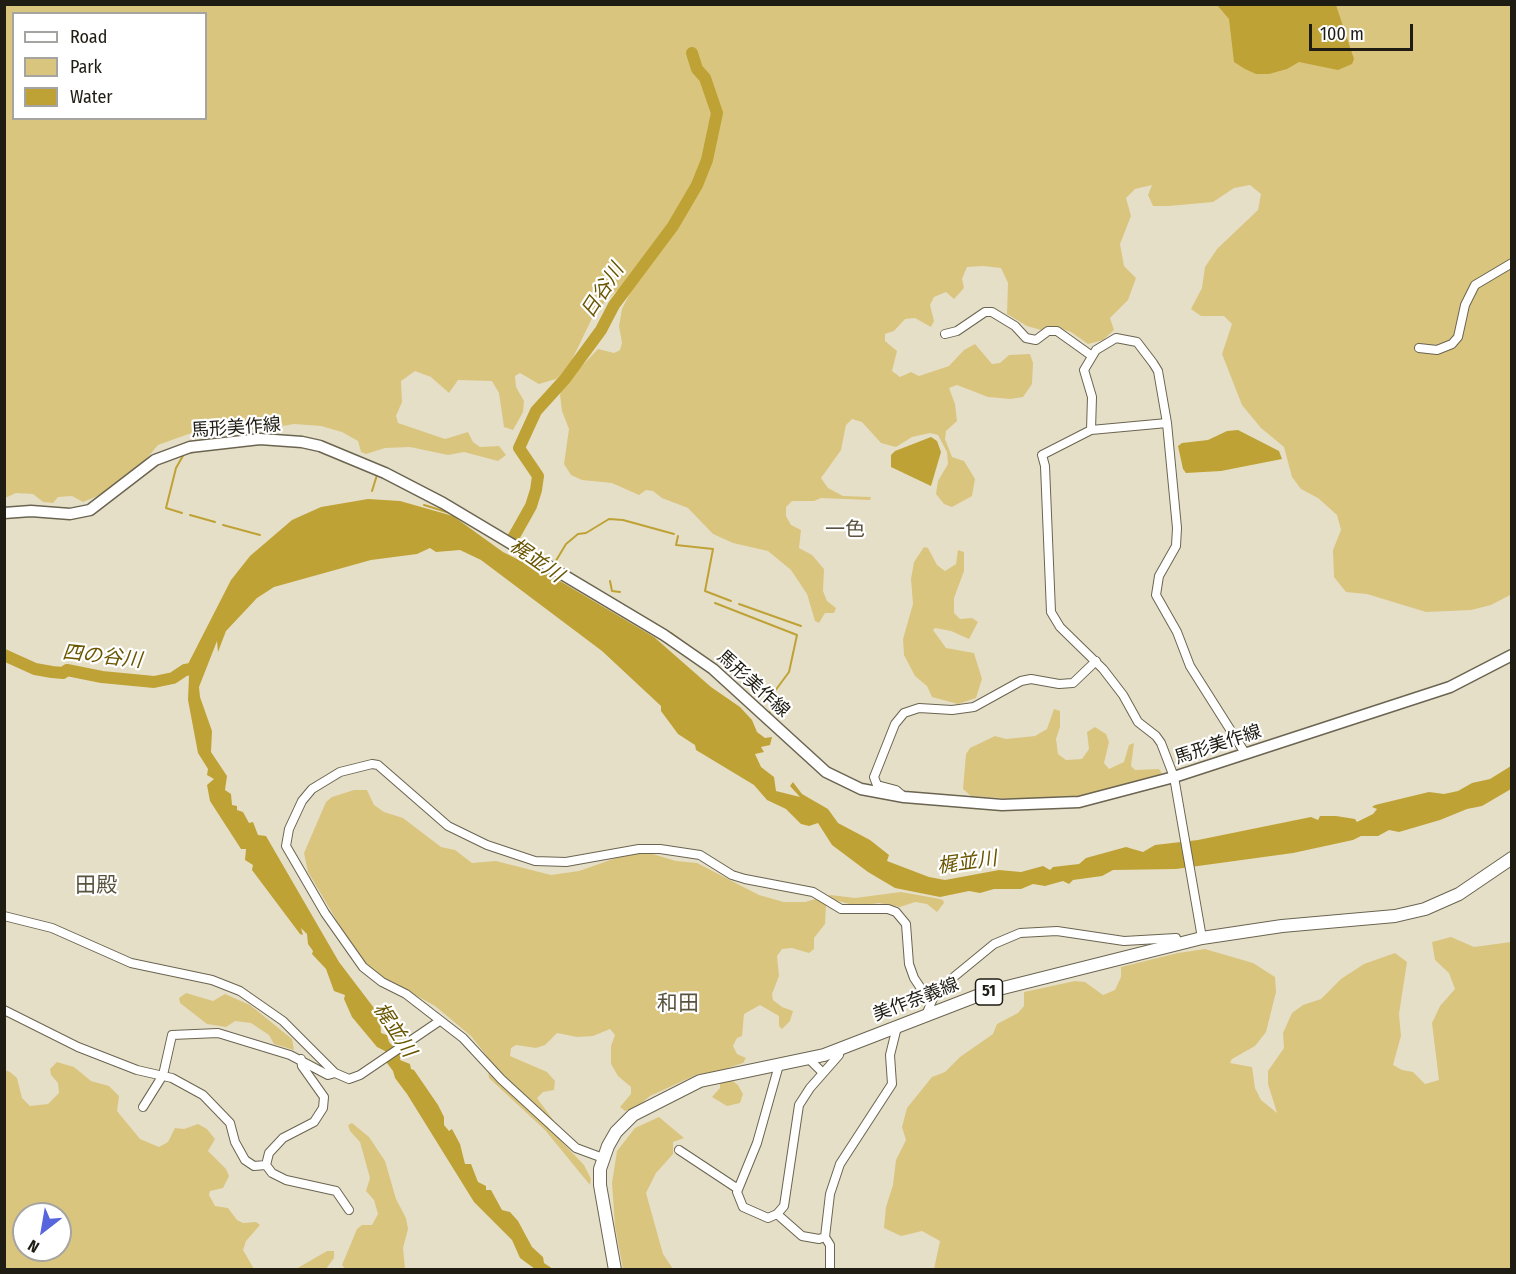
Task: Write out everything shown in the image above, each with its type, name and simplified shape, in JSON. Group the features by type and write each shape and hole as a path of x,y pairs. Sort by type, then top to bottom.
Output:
{"main road":[{"name":"馬形美作線","path":"4,513 31,511 70,514 90,510 119,491 155,460 190,447 260,439 281,439 320,447 395,478 443,503 674,641 713,669 826,772 861,789 904,797 1046,805 1079,802 1174,777 1450,687 1512,655"},
{"name":"美作奈義線","path":"615,1269 600,1185 603,1158 616,1131 644,1109 700,1081 809,1059 987,992 1202,938 1281,926 1408,914 1459,894 1512,858"}],"street":[{"path":"1419,348 1437,350 1452,344 1458,337 1465,305 1475,285 1512,263"},
{"path":"945,333 957,331 986,312 992,312 1015,326 1031,341 1048,331 1057,331 1092,356"},
{"path":"1091,430 1092,397 1084,370 1092,356 1103,344 1116,338 1141,345 1158,372 1167,423 1178,528 1176,546 1159,576 1156,595 1178,632 1190,666 1245,753"},
{"path":"1167,423 1091,430 1042,455 1045,466 1049,605 1060,627 1096,661 1123,695 1138,722 1156,736 1174,777 1202,938"},
{"path":"904,797 896,790 877,785 874,777 895,724 904,713 919,708 952,710 974,707 1021,681 1030,679 1059,684 1073,683 1096,661"},
{"path":"603,1158 576,1148 501,1079 463,1038 438,1022 428,1011 371,975 363,967 325,913 286,846 289,829 302,801 312,789 340,772 372,764 384,768 418,802 448,826 487,845 534,861 566,862 639,849 660,849 700,855 732,875 745,879 813,892 841,909 888,909 896,912 909,930 907,957 914,978 930,1002"},
{"path":"4,916 52,928 131,963 212,981 240,991 283,1021 335,1073 354,1078 438,1022"},
{"path":"926,1015 930,1002 955,976 994,944 1020,933 1057,931 1124,941 1176,938 1177,944"},
{"path":"4,1010 78,1047 131,1068 180,1081 210,1099 230,1123 234,1142 245,1160 254,1166 266,1165"},
{"path":"830,1269 830,1245 825,1237 830,1194 840,1164 892,1084 890,1055 897,1027"},
{"path":"143,1107 163,1076 170,1036 189,1032 218,1033 302,1059 328,1075 335,1073"},
{"path":"778,1065 757,1143 738,1189 738,1198 749,1212 768,1218 777,1214 786,1201 788,1178 796,1145 797,1110 810,1088 838,1055 840,1049"},
{"path":"266,1165 269,1154 283,1138 314,1122 323,1108 324,1097 302,1066 302,1059"},
{"path":"809,1059 823,1073"},
{"path":"679,1150 738,1189"},
{"path":"266,1165 272,1173 286,1180 336,1191 349,1210"},
{"path":"777,1214 802,1236 819,1239 825,1237"}],"green space":[{"path":"5,5 1511,5 1512,594 1491,605 1471,610 1426,612 1367,594 1346,592 1334,577 1333,550 1341,530 1337,515 1318,498 1301,489 1292,477 1284,447 1261,428 1242,405 1222,354 1232,324 1224,316 1201,316 1191,309 1202,288 1205,267 1217,249 1258,210 1261,194 1250,185 1234,188 1213,202 1153,206 1148,195 1152,185 1135,189 1126,198 1131,216 1120,244 1124,266 1136,278 1128,300 1110,318 1114,330 1103,340 1088,344 1071,332 1056,327 1041,330 1027,326 1007,314 1008,283 1001,268 983,266 967,267 962,279 964,288 954,299 946,292 934,297 930,305 934,321 931,327 915,318 905,319 894,331 885,334 885,341 897,351 892,371 900,377 911,372 919,376 949,366 964,350 975,344 992,364 1000,363 1009,355 1030,354 1033,363 1032,384 1023,397 1010,399 988,397 957,385 949,388 955,404 957,421 946,431 945,439 952,457 964,461 975,479 972,496 952,507 944,504 936,494 938,481 948,464 947,452 938,435 930,433 912,437 896,447 881,443 862,422 852,419 846,425 841,450 821,478 828,488 843,496 871,497 870,500 821,498 814,501 792,501 786,507 786,516 791,525 801,530 799,548 812,555 824,569 823,591 827,601 836,608 834,613 825,613 819,623 815,621 807,594 791,570 768,551 733,543 713,534 688,508 662,498 653,491 646,490 639,495 612,483 582,480 571,475 564,464 569,429 562,411 560,395 563,386 598,349 614,353 620,350 622,343 619,326 622,309 630,293 626,285 615,292 595,312 568,368 556,379 539,384 520,373 515,376 516,387 524,401 523,412 513,430 504,427 499,393 492,381 458,380 449,393 431,377 415,371 401,381 402,402 396,416 398,423 445,439 468,432 473,442 480,447 499,446 506,455 498,461 464,452 448,455 410,447 385,448 366,454 361,452 358,441 342,432 321,426 294,424 231,431 208,427 158,445 142,464 110,491 83,502 72,496 58,497 53,503 43,502 33,494 16,493 5,498"},
{"path":"924,547 928,548 937,565 945,571 956,564 958,550 964,552 964,571 954,598 954,613 960,619 972,618 978,622 969,639 951,631 935,628 933,630 946,648 974,653 982,679 976,698 958,704 932,697 927,686 915,676 904,655 903,639 913,604 911,579 914,562"},
{"path":"1054,709 1060,711 1060,727 1056,739 1058,754 1066,760 1082,759 1089,749 1087,732 1095,727 1106,734 1109,742 1104,763 1109,769 1124,762 1129,745 1134,743 1131,766 1135,770 1159,769 1162,774 1078,798 1031,800 971,796 963,789 966,754 970,748 995,736 1006,739 1035,736 1047,729"},
{"path":"354,790 367,790 374,805 384,812 403,818 441,847 455,850 472,863 496,861 551,875 579,871 616,858 646,852 676,861 697,863 759,895 784,902 805,902 831,895 855,898 901,892 943,900 944,903 937,912 927,904 915,902 900,907 879,903 857,906 834,900 826,904 825,924 814,938 814,949 809,953 792,948 782,949 777,956 779,976 772,994 773,1000 793,1011 790,1021 782,1029 779,1026 779,1016 760,1005 744,1014 742,1036 737,1038 733,1046 737,1054 746,1058 743,1063 728,1068 730,1079 738,1085 743,1094 740,1103 727,1106 712,1097 720,1088 720,1081 710,1073 698,1074 650,1096 637,1107 625,1111 620,1107 631,1094 631,1087 618,1076 611,1064 611,1046 615,1035 610,1029 593,1036 577,1037 557,1033 545,1045 536,1048 516,1045 511,1048 510,1056 547,1072 555,1081 554,1090 543,1092 537,1098 559,1128 561,1141 584,1165 591,1179 590,1185 545,1130 489,1078 486,1055 471,1036 435,1006 376,973 360,957 337,921 308,872 304,853 326,802 332,797"},
{"path":"1451,937 1474,947 1511,942 1511,1269 934,1269 940,1241 922,1231 901,1236 884,1228 896,1160 906,1140 902,1127 907,1108 932,1077 945,1072 960,1057 993,1034 997,1024 1018,1013 1024,1006 1024,992 1075,981 1085,982 1103,995 1115,990 1121,977 1121,967 1205,949 1253,963 1275,977 1276,992 1266,1032 1255,1046 1232,1059 1230,1063 1252,1067 1255,1088 1261,1100 1277,1113 1268,1084 1268,1071 1284,1048 1283,1033 1292,1013 1303,1005 1321,999 1341,979 1364,964 1395,953 1407,962 1399,1014 1401,1036 1393,1065 1413,1072 1425,1084 1439,1080 1432,1023 1440,1006 1455,989 1449,973 1435,960 1432,942"},
{"path":"186,993 213,1001 225,994 250,1005 292,1039 294,1050 274,1044 269,1035 251,1023 235,1021 226,1027 207,1024 180,1003 179,998"},
{"path":"57,1062 74,1067 91,1081 109,1086 119,1096 117,1111 140,1139 159,1147 168,1142 175,1128 184,1129 198,1124 207,1129 215,1139 208,1151 226,1169 229,1176 223,1188 210,1191 209,1195 215,1206 228,1208 237,1220 243,1223 256,1222 260,1225 246,1241 243,1250 254,1269 5,1269 5,1070 17,1078 22,1098 30,1106 48,1104 59,1093 58,1083 51,1075 50,1069"},
{"path":"659,1117 684,1138 673,1142 673,1154 656,1173 646,1193 663,1254 673,1269 623,1269 615,1226 612,1183 617,1151 635,1128"},
{"path":"352,1123 369,1137 385,1161 396,1199 406,1218 408,1229 403,1248 405,1269 345,1269 342,1265 357,1229 362,1225 372,1225 378,1214 374,1200 366,1191 370,1178 360,1142 350,1131 348,1125"},
{"path":"327,1251 334,1251 334,1258 326,1269 296,1269"}],"water":[{"path":"1217,5 1336,5 1354,59 1352,64 1338,70 1299,62 1287,69 1269,74 1256,74 1234,62 1229,19"},
{"path":"1238,430 1279,451 1282,459 1221,471 1186,473 1178,446 1182,443 1208,440 1227,431"},
{"path":"931,437 937,441 941,452 931,486 891,467 891,455 895,451"},
{"path":"368,499 400,501 453,516 503,552 521,561 523,559 654,637 711,687 740,707 752,720 757,732 765,738 772,737 770,745 761,747 764,752 755,754 761,767 774,777 776,791 800,797 790,786 793,782 802,794 828,809 838,823 870,840 889,855 887,861 929,877 945,880 999,870 1021,872 1043,866 1050,870 1053,867 1079,864 1086,858 1126,847 1143,852 1155,845 1198,840 1311,817 1318,820 1320,816 1336,816 1355,819 1357,822 1373,814 1377,809 1372,807 1375,805 1429,792 1444,794 1458,791 1472,783 1490,779 1511,766 1511,789 1482,806 1467,809 1440,820 1399,832 1389,830 1378,836 1361,836 1353,840 1293,853 1176,869 1113,870 1102,876 1073,880 1069,884 1063,881 1045,886 1033,884 1021,889 994,889 980,893 969,891 940,897 895,888 868,872 832,845 818,823 809,826 801,824 786,809 767,800 754,785 696,750 695,745 678,734 661,711 661,706 602,651 481,560 460,550 436,552 430,548 417,554 371,560 274,587 257,598 226,631 218,652 217,641 199,687 200,697 212,731 211,752 227,776 225,790 231,794 232,805 237,806 237,810 243,812 249,823 253,822 258,835 266,836 339,962 374,1008 380,1020 381,1033 387,1035 389,1042 401,1054 400,1060 410,1064 411,1069 414,1070 438,1105 444,1117 444,1125 449,1131 452,1129 460,1144 465,1164 471,1164 478,1182 486,1186 486,1190 491,1190 502,1210 510,1212 518,1221 532,1247 543,1257 544,1263 553,1269 535,1269 520,1258 512,1240 474,1202 395,1078 387,1063 385,1051 377,1047 352,1017 344,999 345,995 334,991 326,969 312,954 307,934 301,928 303,935 300,934 252,870 253,865 245,860 246,849 241,849 210,801 207,785 214,779 207,775 208,769 198,753 188,700 187,666 231,580 250,556 292,520 321,507"}],"waterway":[{"name":"日谷川","path":"513,538 531,506 536,490 538,476 519,448 536,411 565,379 601,330 614,305 673,226 697,185 707,160 717,113 705,78 697,69 692,53"},
{"path":"182,513 166,508 176,468 184,454 194,452"},
{"path":"372,491 377,475"},
{"path":"424,505 450,513"},
{"path":"190,515 215,522"},
{"name":"梶並川","path":"554,564 566,544 578,534 586,533 609,519 623,520 674,534"},
{"path":"223,525 260,535"},
{"path":"678,536 676,545 713,549 705,591 731,601"},
{"name":"梶並川","path":"542,568 548,572"},
{"path":"610,581 612,591 620,592"},
{"path":"715,603 797,635 789,672 772,695 770,714"},
{"path":"739,604 801,626"},
{"path":"671,633 693,649"},
{"name":"四の谷川","path":"4,655 35,669 63,673 67,670 102,677 154,682 173,678 185,670 197,668"}],"district":[{"name":"一色","path":"845,530"},
{"name":"田殿","path":"96,886"},
{"name":"和田","path":"678,1004"}]}
